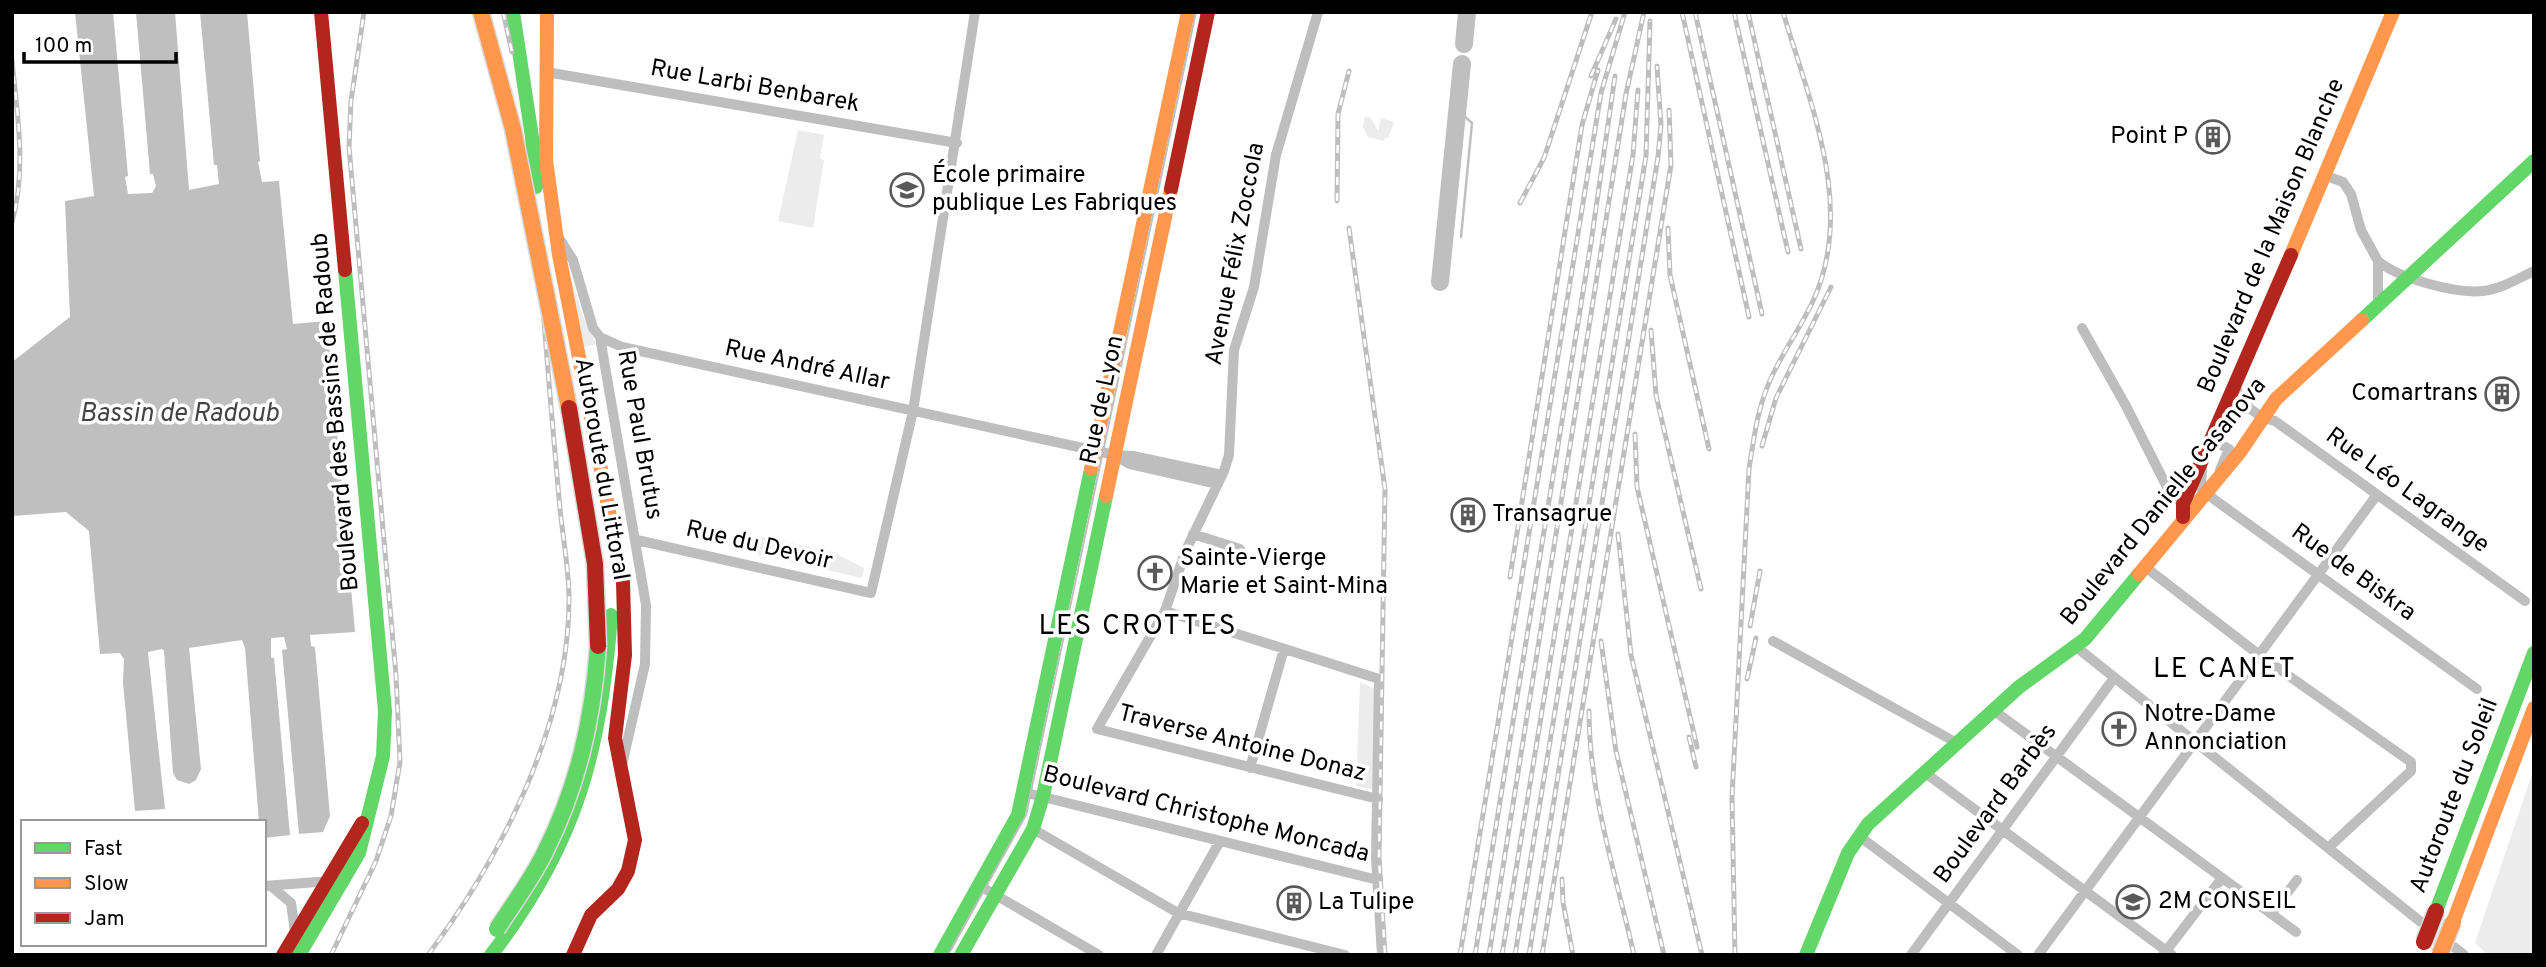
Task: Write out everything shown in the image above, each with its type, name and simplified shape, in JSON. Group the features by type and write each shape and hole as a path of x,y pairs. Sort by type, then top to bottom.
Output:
{"main road":[{"name":"Boulevard des Bassins de Radoub","path":"299,955 359,853 383,756 382,667 321,12"},
{"name":"Autoroute du Littoral","path":"478,955 528,886 546,855 572,793 590,730 601,634 598,567 583,482 514,132 481,12"},
{"name":"Autoroute du Littoral","path":"491,955 536,892 565,838 590,771 608,674 611,615 609,572 536,187 492,12"},
{"path":"513,12 532,137 536,187"},
{"path":"547,12 546,160 559,255 623,582 625,655 615,738 633,825 634,851 628,871 618,889 591,915 573,955"},
{"name":"Rue de Lyon","path":"944,954 1018,815 1188,12"},
{"name":"Rue de Lyon","path":"961,955 1033,829 1043,796 1208,12"},
{"name":"Boulevard de la Maison Blanche","path":"2183,511 2226,400 2236,386 2393,12"},
{"name":"Boulevard Danielle Casanova","path":"1806,955 1848,853 1859,836 1993,710 2085,639 2144,566 2183,511 2210,487 2264,419 2276,399 2534,161"},
{"name":"Autoroute du Soleil","path":"2421,949 2534,653"},
{"name":"Autoroute du Soleil","path":"2450,953 2453,922 2534,708"},
{"name":"Boulevard des Bassins de Radoub","path":"283,955 372,808"}],"street":[{"path":"913,411 957,143 975,12"},
{"name":"Avenue Félix Zoccola","path":"1097,729 1165,611 1194,534 1228,456 1234,350 1254,287 1276,155 1318,12"},
{"name":"Rue Larbi Benbarek","path":"546,72 957,143"},
{"path":"2324,174 2348,188 2361,230 2378,261 2392,272 2481,292 2503,287 2534,271"},
{"path":"558,235 573,260 587,314 600,337"},
{"path":"2378,261 2378,304"},
{"path":"2082,328 2126,406 2170,493 2183,511"},
{"name":"Rue André Allar","path":"600,337 626,348 1096,451 1133,456 1220,479"},
{"name":"Rue Paul Brutus","path":"600,337 637,540 646,605 645,664 621,773"},
{"name":"Rue Léo Lagrange","path":"2236,386 2238,395 2264,419 2275,421 2525,601"},
{"path":"2248,405 2256,407 2276,399"},
{"name":"Rue du Devoir","path":"637,540 871,593 913,411"},
{"path":"2208,446 2227,446 2229,452 2210,487 2200,483 2208,446"},
{"name":"Rue de Biskra","path":"2210,487 2318,573 2477,689"},
{"path":"2038,955 2376,496"},
{"path":"1194,534 1240,549"},
{"path":"2144,566 2259,654 2411,762 2411,771 2328,848"},
{"path":"1165,611 1379,679 1378,880 1382,955"},
{"path":"1773,641 1957,743"},
{"path":"2075,646 2421,922"},
{"path":"1250,768 1284,649"},
{"name":"Boulevard Barbès","path":"1914,954 2113,678"},
{"path":"1993,710 2296,932"},
{"name":"Traverse Antoine Donaz","path":"1097,729 1378,799"},
{"path":"1924,772 2001,832 2167,953 2222,878"},
{"name":"Boulevard Christophe Moncada","path":"1023,792 1378,880"},
{"path":"1033,829 1178,913 1345,955"},
{"path":"1859,836 2018,955"},
{"path":"1156,955 1220,841"},
{"path":"268,886 345,880"},
{"path":"2271,914 2297,880"},
{"path":"268,886 291,903 295,934"},
{"path":"980,886 1099,955"}],"shaded area":[{"path":"1365,116 1371,118 1378,131 1381,118 1394,122 1388,138 1385,137 1384,141 1368,137 1363,127"},
{"path":"798,130 824,135 820,158 824,160 813,228 778,221"},
{"path":"568,267 582,314 596,344 582,348"},
{"path":"759,536 833,552 864,568 862,578 755,554"},
{"path":"1360,682 1375,689 1372,789 1356,786"},
{"path":"2534,768 2534,955 2484,955 2485,952 2475,943"}],"water":[{"name":"Bassin de Radoub","path":"75,12 113,12 128,194 152,193 156,186 153,174 150,174 136,12 175,12 189,190 219,184 217,165 214,165 200,12 247,12 258,162 262,182 279,181 293,324 327,321 355,632 310,635 311,646 315,647 330,816 323,832 299,834 282,650 287,649 284,637 271,638 271,658 274,658 290,835 266,838 266,820 259,820 245,648 242,640 189,648 201,769 196,780 189,784 177,780 173,773 164,651 162,649 148,652 165,809 135,811 123,683 124,659 120,653 100,654 89,531 66,512 12,516 12,362 70,317 65,201 94,196"}],"waterway":[{"path":"1464,44 1467,12"},
{"path":"1440,282 1462,64"},
{"path":"1458,98 1464,116 1472,123 1461,237"}],"tram line":[{"path":"948,955 1026,815 1196,12"}],"railway":[{"path":"331,955 376,861 391,816 400,762 396,675 349,147 351,101 364,12"},
{"path":"503,12 512,52"},
{"path":"1520,203 1544,158 1592,12"},
{"path":"1460,955 1601,93 1625,12"},
{"path":"1489,955 1626,94 1644,12"},
{"path":"1682,12 1749,317"},
{"path":"1695,12 1762,314"},
{"path":"1734,12 1788,252"},
{"path":"1748,12 1801,249"},
{"path":"1735,955 1732,797 1749,469 1763,398 1777,366 1813,301 1825,266 1830,230 1830,193 1824,156 1816,119 1783,12"},
{"path":"1591,76 1616,19"},
{"path":"1515,955 1646,156 1650,21"},
{"path":"12,60 20,161 17,202 12,222"},
{"path":"1529,955 1658,157 1661,125 1657,66"},
{"path":"1510,577 1582,125 1598,70"},
{"path":"1337,201 1338,114 1349,71"},
{"path":"1475,955 1591,243 1615,76"},
{"path":"1502,955 1633,155 1638,90"},
{"path":"1542,955 1671,165 1669,110"},
{"path":"1349,228 1385,489 1379,858 1385,955"},
{"path":"1668,228 1670,275 1709,449"},
{"path":"1762,446 1776,398 1831,287"},
{"path":"428,955 481,875 526,787 544,741 566,646 568,576 543,307"},
{"path":"1651,330 1656,395 1701,589"},
{"path":"1635,434 1637,487 1697,747"},
{"path":"1618,534 1631,655 1702,955"},
{"path":"1750,626 1760,571"},
{"path":"1747,679 1756,638"},
{"path":"1601,641 1616,751 1664,955"},
{"path":"1589,711 1598,804 1634,955"},
{"path":"1689,737 1696,767"},
{"path":"1562,879 1563,902 1573,955"}],"traffic: fast":[{"path":"513,12 532,137 536,187"},
{"path":"2362,320 2534,161"},
{"path":"299,955 359,853 383,756 385,711 345,270"},
{"path":"940,955 1018,815 1091,469"},
{"path":"961,955 1033,829 1043,796 1106,496"},
{"path":"1806,955 1848,853 1868,824 2019,687 2085,639 2139,574"},
{"path":"491,955 544,875 564,835 579,795 600,710 611,615"},
{"path":"497,929 540,862 567,802 588,726 598,646"},
{"path":"2436,911 2534,653"}],"traffic: slow":[{"path":"481,12 513,129 569,408"},
{"path":"547,12 546,160 559,255 612,526"},
{"path":"1091,469 1188,12"},
{"path":"2291,255 2393,12"},
{"path":"1106,496 1171,189"},
{"path":"2139,574 2240,452 2276,399 2362,320"},
{"path":"2453,922 2534,708"},
{"path":"2440,954 2453,922"}],"traffic: jam":[{"path":"321,12 345,270"},
{"path":"1171,189 1208,12"},
{"path":"2183,517 2183,504 2291,255"},
{"path":"569,408 595,564 598,646"},
{"path":"573,955 591,915 618,889 628,871 635,840 615,738 625,655 623,582 612,526"},
{"path":"283,955 362,823"},
{"path":"2424,942 2436,911"}],"place":[{"name":"Point P","path":"2213,137"},
{"name":"École primaire publique Les Fabriques","path":"907,190"},
{"name":"Comartrans","path":"2502,394"},
{"name":"Transagrue","path":"1468,515"},
{"name":"Sainte-Vierge Marie et Saint-Mina","path":"1155,573"},
{"name":"Notre-Dame Annonciation","path":"2119,729"},
{"name":"2M CONSEIL","path":"2133,902"},
{"name":"La Tulipe","path":"1294,903"}],"district":[{"name":"LES CROTTES","path":"1138,627"},
{"name":"LE CANET","path":"2225,670"}]}
